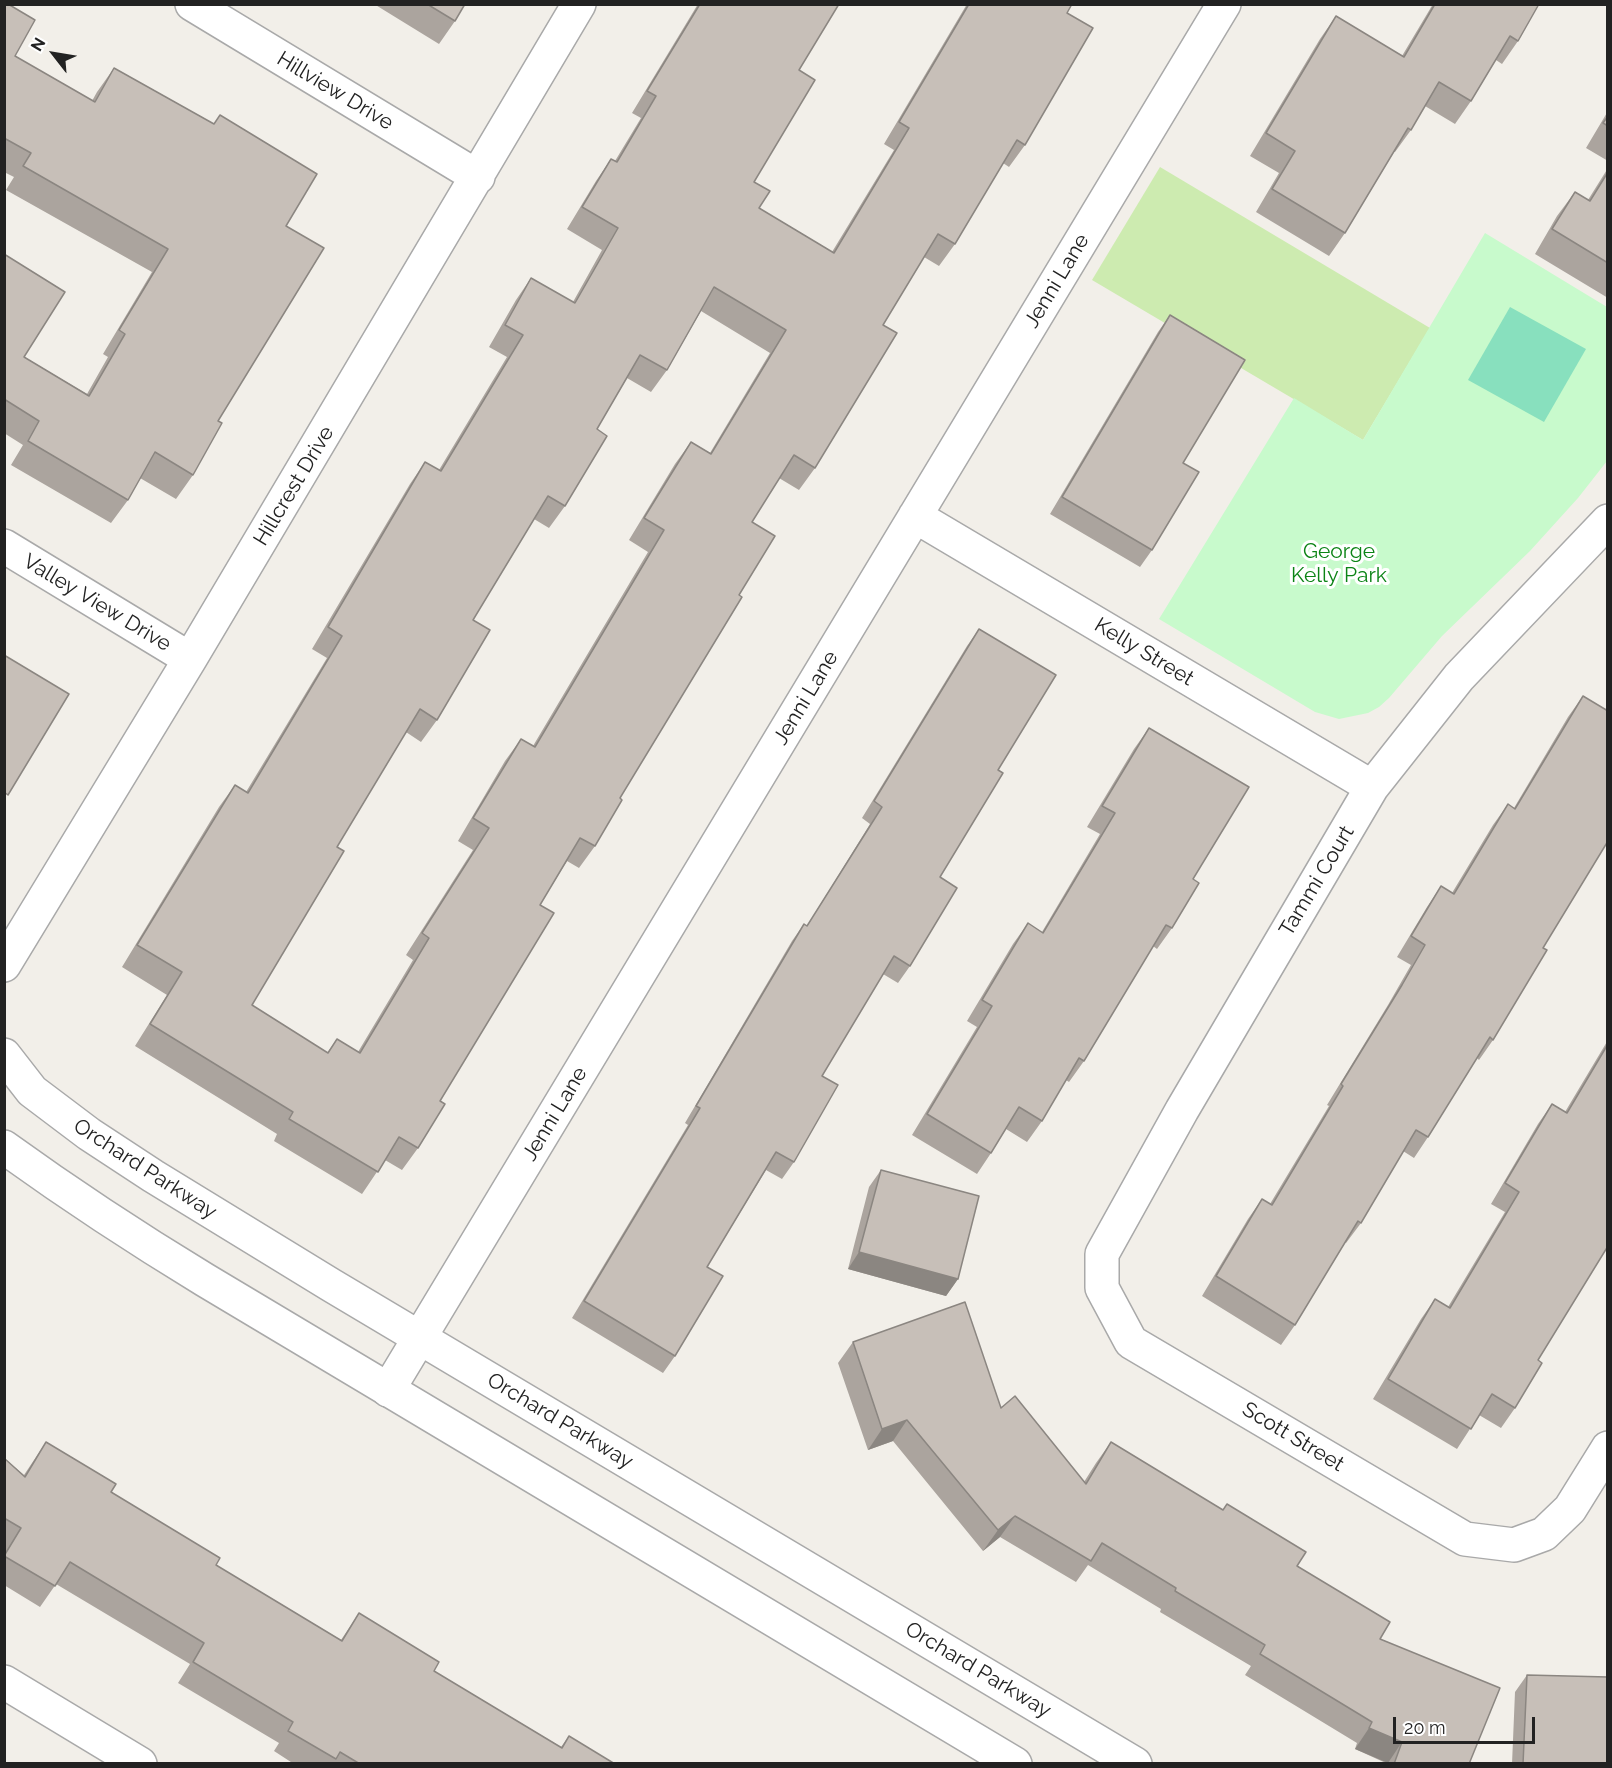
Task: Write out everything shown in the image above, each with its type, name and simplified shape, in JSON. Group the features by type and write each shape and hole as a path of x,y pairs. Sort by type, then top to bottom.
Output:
{"street":[{"name":"Hillview Drive","path":"192,4 478,177"},
{"name":"Hillcrest Drive","path":"4,966 190,659 579,4"},
{"name":"Jenni Lane","path":"388,1390 1224,4"},
{"name":"Kelly Street","path":"915,516 1372,787"},
{"name":"Tammi Court","path":"1102,1288 1102,1254 1182,1110 1372,787 1459,677 1608,521"},
{"name":"Valley View Drive","path":"4,546 190,659"},
{"name":"Orchard Parkway","path":"4,1055 32,1090 98,1140 209,1212 1135,1764"},
{"path":"4,1147 127,1233 1015,1764"},
{"name":"Scott Street","path":"1102,1288 1131,1342 1465,1539 1514,1545 1544,1534 1570,1509 1608,1448"},
{"path":"4,1682 140,1764"}],"green space":[{"path":"1160,167 1430,328 1363,440 1092,280"},
{"name":"George Kelly Park","path":"1485,233 1607,307 1607,461 1578,498 1530,551 1442,636 1379,707 1368,713 1339,719 1315,712 1159,619 1294,398 1363,440"},
{"path":"1510,307 1586,349 1544,422 1468,380"}],"building":[{"path":"4,4 8,4 35,20 15,56 95,102 114,68 214,124 220,115 317,174 286,226 324,248 218,421 222,423 193,475 155,452 128,500 28,441 39,421 4,399 4,254 65,292 24,357 89,396 125,334 119,330 168,249 23,166 31,153 4,138"},
{"path":"427,4 465,4 455,21"},
{"path":"700,4 839,4 799,70 815,80 754,182 770,191 759,208 834,253 909,128 899,122 969,4 1072,4 1067,13 1093,28 1025,145 1017,140 955,244 938,234 883,325 897,333 815,468 794,455 752,522 775,536 739,595 742,597 620,798 622,800 595,846 580,838 540,905 554,913 440,1101 445,1104 418,1148 399,1137 378,1172 289,1119 293,1112 150,1024 182,972 137,945 235,785 248,793 342,636 328,627 425,462 441,471 523,335 505,325 531,278 575,303 618,228 582,207 611,159 617,162 656,96 647,91","holes":["714,287 786,330 711,454 691,442 644,518 664,530 535,747 521,739 473,818 489,828 422,933 429,938 360,1053 337,1039 328,1053 252,1005 344,851 337,847 420,709 437,720 490,630 473,620 548,496 565,506 607,436 597,429 640,355 667,370"]},
{"path":"1435,4 1539,4 1518,41 1510,36 1471,101 1439,82 1411,130 1408,128 1345,233 1272,189 1295,151 1266,133 1336,16 1404,57"},
{"path":"1608,116 1608,126 1603,123"},
{"path":"1608,172 1608,263 1552,229 1575,192 1590,201"},
{"path":"1170,315 1245,360 1183,463 1199,472 1152,550 1062,497"},
{"path":"979,629 1056,675 998,770 1003,773 940,877 957,888 910,966 894,956 822,1076 838,1085 794,1162 776,1152 707,1267 723,1276 675,1356 584,1301 700,1108 696,1106 804,924 807,926 882,807 874,801"},
{"path":"4,655 69,694 8,795 4,792"},
{"path":"1583,696 1608,711 1608,841 1543,948 1547,950 1493,1040 1490,1037 1428,1137 1416,1130 1361,1223 1358,1221 1295,1325 1216,1276 1262,1199 1272,1205 1343,1086 1341,1084 1402,985 1425,945 1411,936 1441,886 1454,894 1508,804 1515,809"},
{"path":"1149,728 1249,787 1193,879 1199,883 1172,928 1166,925 1084,1061 1079,1058 1042,1121 1019,1107 991,1153 927,1114 992,1006 982,1000 1028,923 1043,933 1115,813 1102,806"},
{"path":"1608,1044 1608,1246 1538,1360 1542,1363 1515,1408 1492,1394 1471,1429 1388,1379 1435,1299 1450,1308 1519,1192 1505,1183 1552,1104 1567,1113"},
{"path":"881,1170 979,1196 958,1279 859,1252"},
{"path":"965,1302 1001,1408 1015,1396 1086,1484 1111,1442 1223,1510 1227,1504 1306,1552 1297,1566 1390,1622 1380,1639 1500,1688 1469,1764 1394,1764 1402,1742 1369,1728 1372,1722 1260,1654 1265,1645 1175,1591 1176,1588 1102,1543 1091,1561 1015,1516 998,1530 907,1420 882,1429 853,1342"},
{"path":"46,1442 116,1484 111,1492 220,1558 216,1565 342,1641 359,1613 439,1662 434,1671 562,1748 569,1736 615,1764 360,1764 340,1752 336,1759 288,1731 293,1722 193,1662 204,1643 70,1562 55,1586 4,1556 21,1528 4,1518 4,1458 25,1477"},
{"path":"1527,1675 1608,1677 1608,1764 1523,1764"}]}
